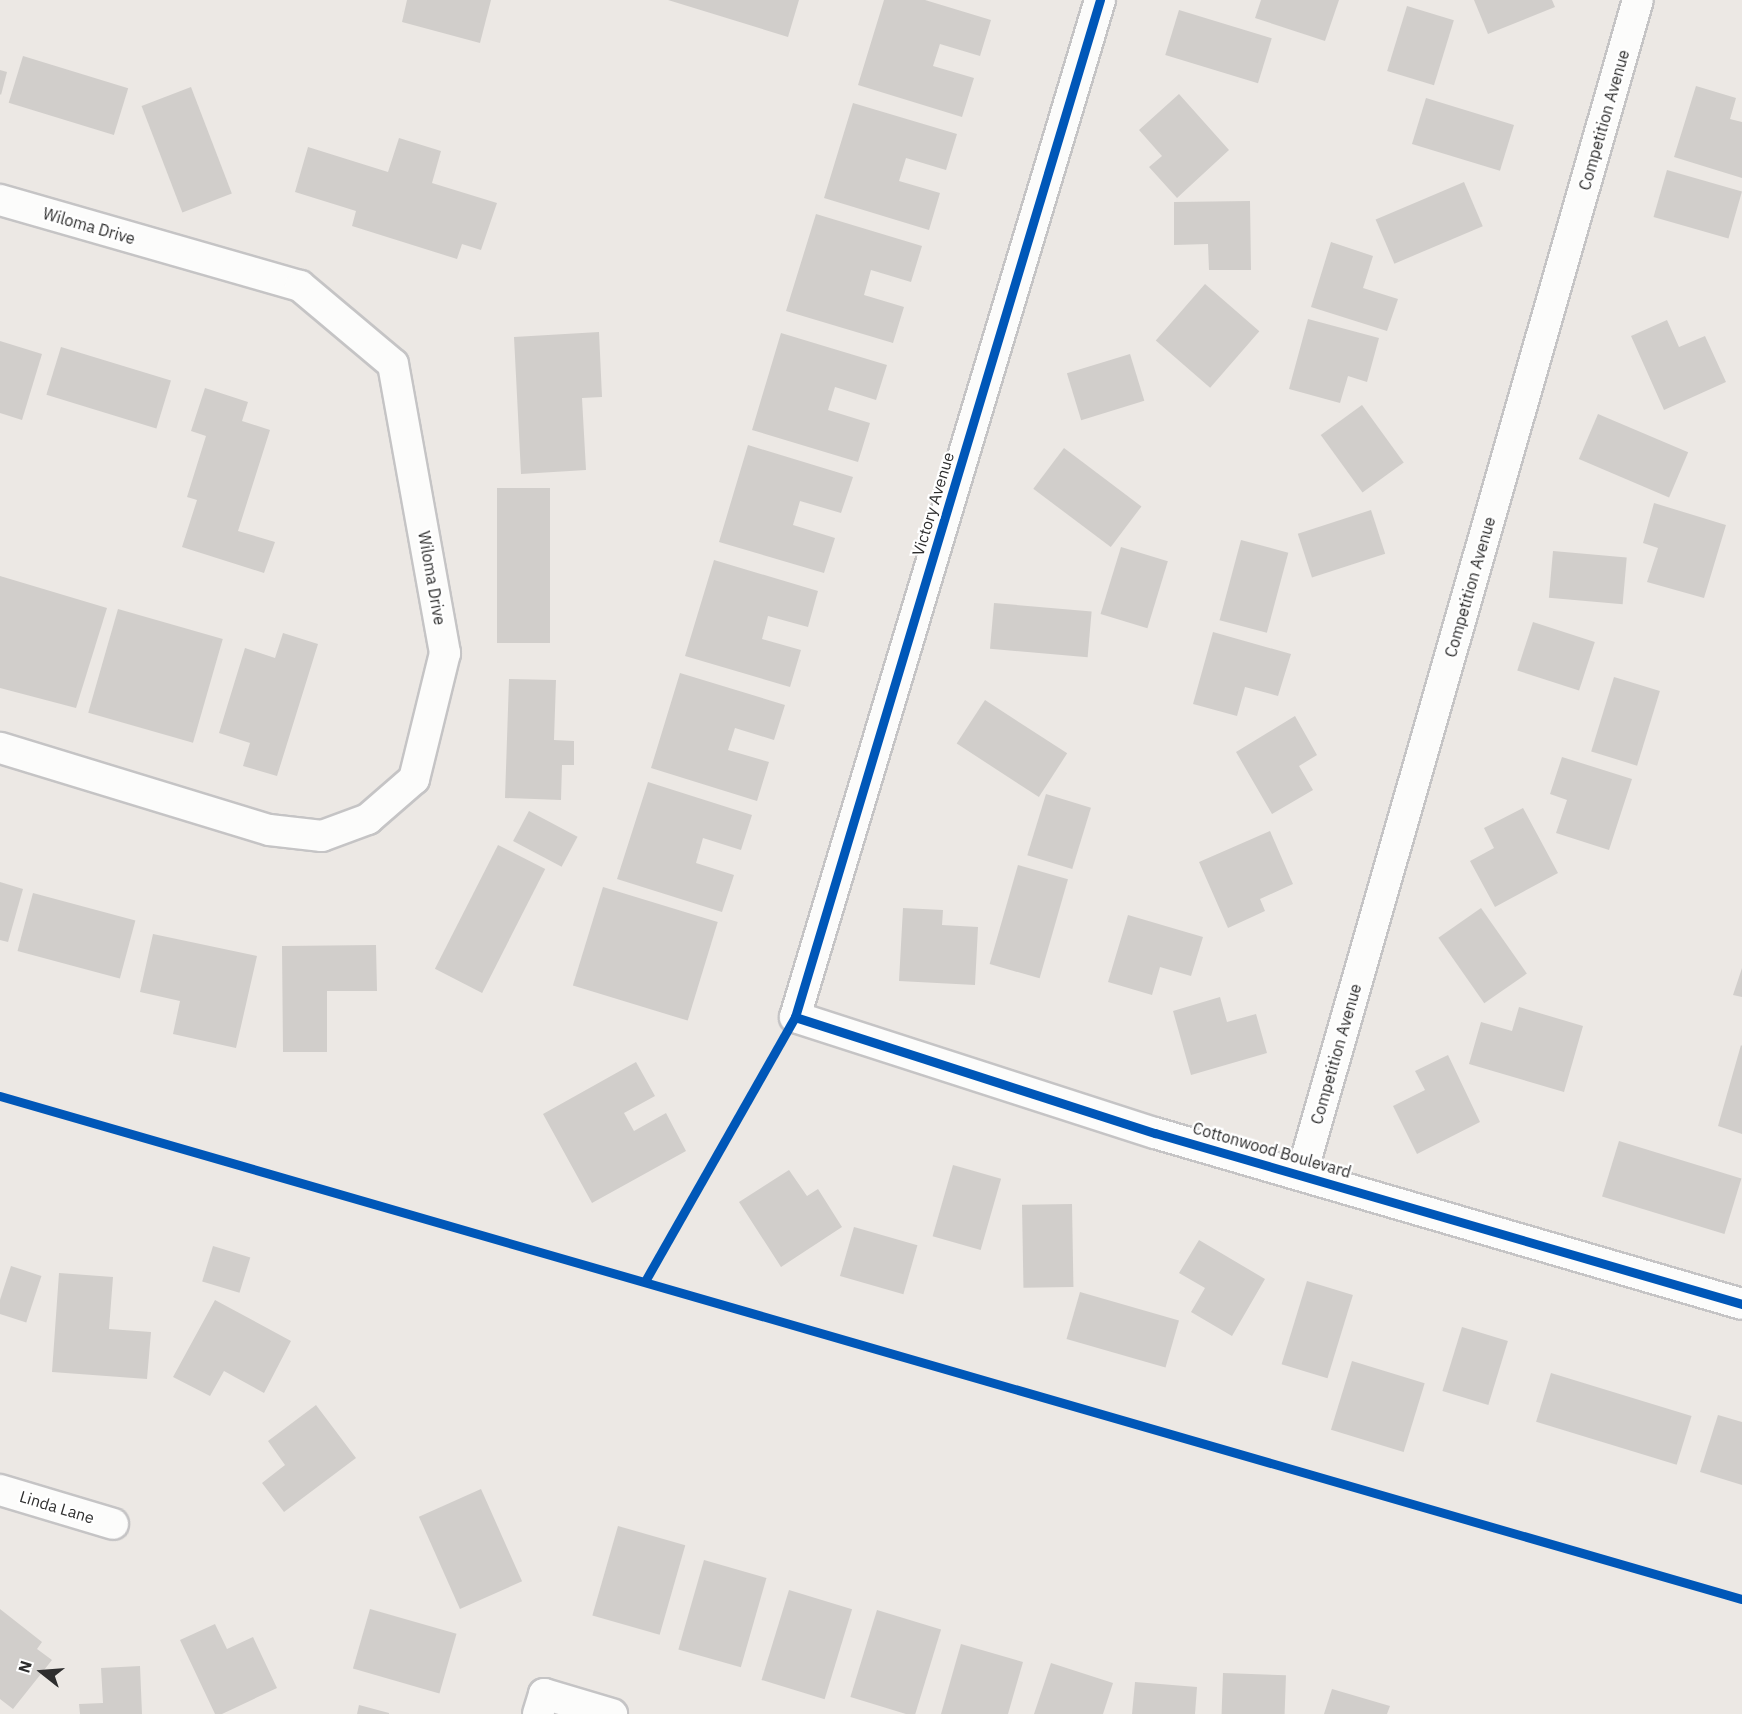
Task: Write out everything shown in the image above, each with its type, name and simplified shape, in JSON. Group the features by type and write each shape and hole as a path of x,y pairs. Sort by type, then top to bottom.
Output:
{"street":[{"name":"Victory Avenue","path":"795,1017 1100,0"},
{"name":"Competition Avenue","path":"1302,1173 1638,0"},
{"name":"Wiloma Drive","path":"0,200 300,286 393,364 445,652 414,779 368,819 322,836 269,830 0,748"},
{"name":"Cottonwood Boulevard","path":"795,1017 1155,1133 1302,1173 1742,1304"},
{"name":"Linda Lane","path":"0,1490 113,1524"},
{"path":"541,1704 612,1714"}],"building":[{"path":"407,0 491,0 480,43 402,22"},
{"path":"668,0 799,0 788,37"},
{"path":"884,0 925,0 991,20 980,56 940,44 933,66 974,78 962,117 858,85"},
{"path":"1261,0 1339,0 1325,41 1255,18"},
{"path":"1474,0 1552,0 1555,7 1488,34"},
{"path":"1407,6 1454,20 1434,85 1387,71"},
{"path":"1179,10 1272,38 1258,83 1165,55"},
{"path":"23,56 128,88 114,135 9,103"},
{"path":"0,70 7,72 1,95 0,94"},
{"path":"1696,86 1736,98 1730,119 1742,122 1742,178 1674,157"},
{"path":"191,87 232,193 182,212 142,106"},
{"path":"1179,94 1229,150 1177,198 1149,167 1162,156 1139,130"},
{"path":"1426,98 1514,125 1500,171 1412,144"},
{"path":"853,103 957,134 946,170 906,158 899,181 940,193 929,230 824,198"},
{"path":"399,138 441,151 432,183 497,203 481,250 462,244 457,259 352,226 356,211 295,192 308,147 388,172"},
{"path":"1667,170 1742,191 1728,239 1653,217"},
{"path":"1464,182 1483,226 1394,264 1376,220"},
{"path":"1250,201 1251,270 1209,270 1208,244 1174,245 1174,202"},
{"path":"816,214 922,246 911,282 871,270 864,295 904,307 893,343 786,311"},
{"path":"1331,242 1373,256 1363,288 1398,299 1387,331 1311,307"},
{"path":"1205,284 1259,331 1210,388 1156,341"},
{"path":"1308,319 1379,338 1367,382 1348,376 1340,403 1289,389"},
{"path":"1667,320 1679,347 1705,336 1726,382 1664,410 1631,336"},
{"path":"599,332 602,397 582,398 586,470 521,474 514,337"},
{"path":"781,333 887,365 876,400 835,387 828,410 870,423 858,462 752,430"},
{"path":"0,341 42,354 22,420 0,413"},
{"path":"61,347 171,381 156,428 46,395"},
{"path":"1130,354 1144,401 1081,420 1067,373"},
{"path":"205,388 248,402 242,421 270,430 238,531 275,542 264,573 182,547 197,500 187,497 206,436 191,431"},
{"path":"1362,405 1404,462 1362,492 1321,435"},
{"path":"1598,414 1688,452 1669,497 1579,459"},
{"path":"748,445 853,477 841,513 800,501 793,525 835,538 824,573 719,542"},
{"path":"1064,448 1141,506 1111,547 1033,489"},
{"path":"497,488 550,488 550,643 497,643"},
{"path":"1654,503 1726,525 1704,598 1647,582 1658,548 1643,543"},
{"path":"1371,510 1385,554 1312,578 1298,534"},
{"path":"1241,540 1288,553 1267,633 1220,620"},
{"path":"1121,547 1168,561 1147,628 1101,614"},
{"path":"1553,551 1627,557 1623,604 1549,598"},
{"path":"714,560 818,591 808,627 768,616 762,639 801,650 790,687 685,656"},
{"path":"0,576 107,608 76,708 0,688"},
{"path":"994,603 1092,612 1088,657 990,649"},
{"path":"118,609 223,639 193,743 88,713"},
{"path":"1533,622 1595,642 1579,691 1517,671"},
{"path":"1213,632 1291,654 1278,696 1245,687 1237,716 1193,704"},
{"path":"283,633 318,644 277,776 243,766 250,743 219,733 245,648 275,658"},
{"path":"680,673 785,705 774,740 735,728 728,750 769,762 757,801 651,768"},
{"path":"1614,677 1660,691 1637,766 1591,752"},
{"path":"509,679 556,680 554,740 574,741 574,765 562,765 561,800 505,798"},
{"path":"985,700 1067,753 1039,797 957,744"},
{"path":"1295,716 1317,755 1299,766 1313,790 1272,814 1236,752"},
{"path":"1562,757 1632,779 1609,850 1556,833 1567,800 1550,794"},
{"path":"648,782 752,815 741,850 703,838 696,863 734,875 722,912 617,879"},
{"path":"1046,794 1091,808 1072,869 1027,855"},
{"path":"1523,808 1558,873 1495,907 1470,861 1494,848 1484,828"},
{"path":"529,811 578,837 562,867 513,841"},
{"path":"1270,831 1293,884 1260,899 1265,911 1228,928 1199,862"},
{"path":"498,845 545,869 482,993 435,969"},
{"path":"1018,865 1068,879 1040,978 990,964"},
{"path":"0,882 23,889 8,942 0,940"},
{"path":"603,887 718,922 688,1021 573,985"},
{"path":"33,893 135,920 120,978 17,951"},
{"path":"903,908 943,910 942,925 978,927 975,985 899,981"},
{"path":"1481,908 1527,974 1484,1003 1438,938"},
{"path":"1128,915 1203,937 1191,976 1160,967 1152,995 1108,982"},
{"path":"153,934 257,956 236,1048 173,1034 180,1001 140,992"},
{"path":"376,945 377,991 327,991 327,1052 283,1052 282,946"},
{"path":"1742,968 1742,997 1733,995"},
{"path":"1220,997 1227,1022 1256,1014 1267,1053 1191,1075 1173,1011"},
{"path":"1519,1007 1583,1026 1564,1092 1469,1064 1481,1022 1512,1031"},
{"path":"1742,1046 1742,1134 1718,1126"},
{"path":"1448,1055 1480,1122 1417,1154 1393,1106 1425,1090 1415,1071"},
{"path":"636,1062 655,1096 624,1113 634,1131 666,1113 686,1151 592,1203 543,1114"},
{"path":"1619,1141 1741,1178 1724,1234 1602,1196"},
{"path":"953,1165 1001,1179 981,1250 933,1236"},
{"path":"789,1170 807,1196 818,1189 842,1227 781,1267 739,1202"},
{"path":"1072,1204 1073,1287 1023,1288 1022,1205"},
{"path":"854,1227 917,1245 903,1294 840,1276"},
{"path":"1199,1240 1265,1279 1232,1336 1191,1312 1205,1288 1179,1273"},
{"path":"213,1246 250,1257 239,1293 202,1281"},
{"path":"11,1266 41,1276 26,1322 0,1314 0,1300"},
{"path":"59,1273 113,1277 109,1329 151,1332 147,1379 52,1372"},
{"path":"1307,1281 1353,1295 1327,1378 1282,1364"},
{"path":"1080,1292 1179,1320 1166,1367 1066,1339"},
{"path":"215,1300 291,1341 264,1393 224,1371 210,1396 173,1377"},
{"path":"1462,1327 1508,1341 1488,1405 1442,1391"},
{"path":"1352,1361 1425,1383 1404,1452 1331,1430"},
{"path":"1551,1373 1692,1416 1677,1465 1536,1422"},
{"path":"316,1405 356,1458 284,1512 262,1483 285,1465 268,1441"},
{"path":"1718,1415 1742,1422 1742,1485 1700,1472"},
{"path":"481,1489 522,1581 460,1609 419,1517"},
{"path":"618,1526 685,1545 660,1635 592,1615"},
{"path":"704,1560 766,1578 741,1667 678,1649"},
{"path":"789,1590 852,1609 825,1699 762,1680"},
{"path":"0,1609 42,1642 37,1649 52,1660 13,1709 0,1699"},
{"path":"370,1609 457,1634 439,1693 353,1669"},
{"path":"877,1610 941,1630 915,1714 906,1714 850,1697"},
{"path":"215,1624 227,1649 253,1637 277,1688 222,1714 215,1714 180,1640"},
{"path":"961,1644 1023,1662 1008,1714 941,1714"},
{"path":"1051,1663 1113,1683 1103,1714 1034,1714"},
{"path":"140,1666 142,1714 80,1714 79,1704 103,1703 101,1668"},
{"path":"1223,1673 1286,1675 1285,1714 1222,1714"},
{"path":"1135,1682 1197,1687 1195,1714 1132,1714"},
{"path":"1332,1689 1390,1706 1387,1714 1324,1714"},
{"path":"359,1705 389,1713 389,1714 357,1714"}],"cycle path":[{"path":"645,1281 795,1017 1100,0"},
{"path":"795,1017 1155,1133 1742,1304"},
{"path":"0,1096 1742,1599"}]}
